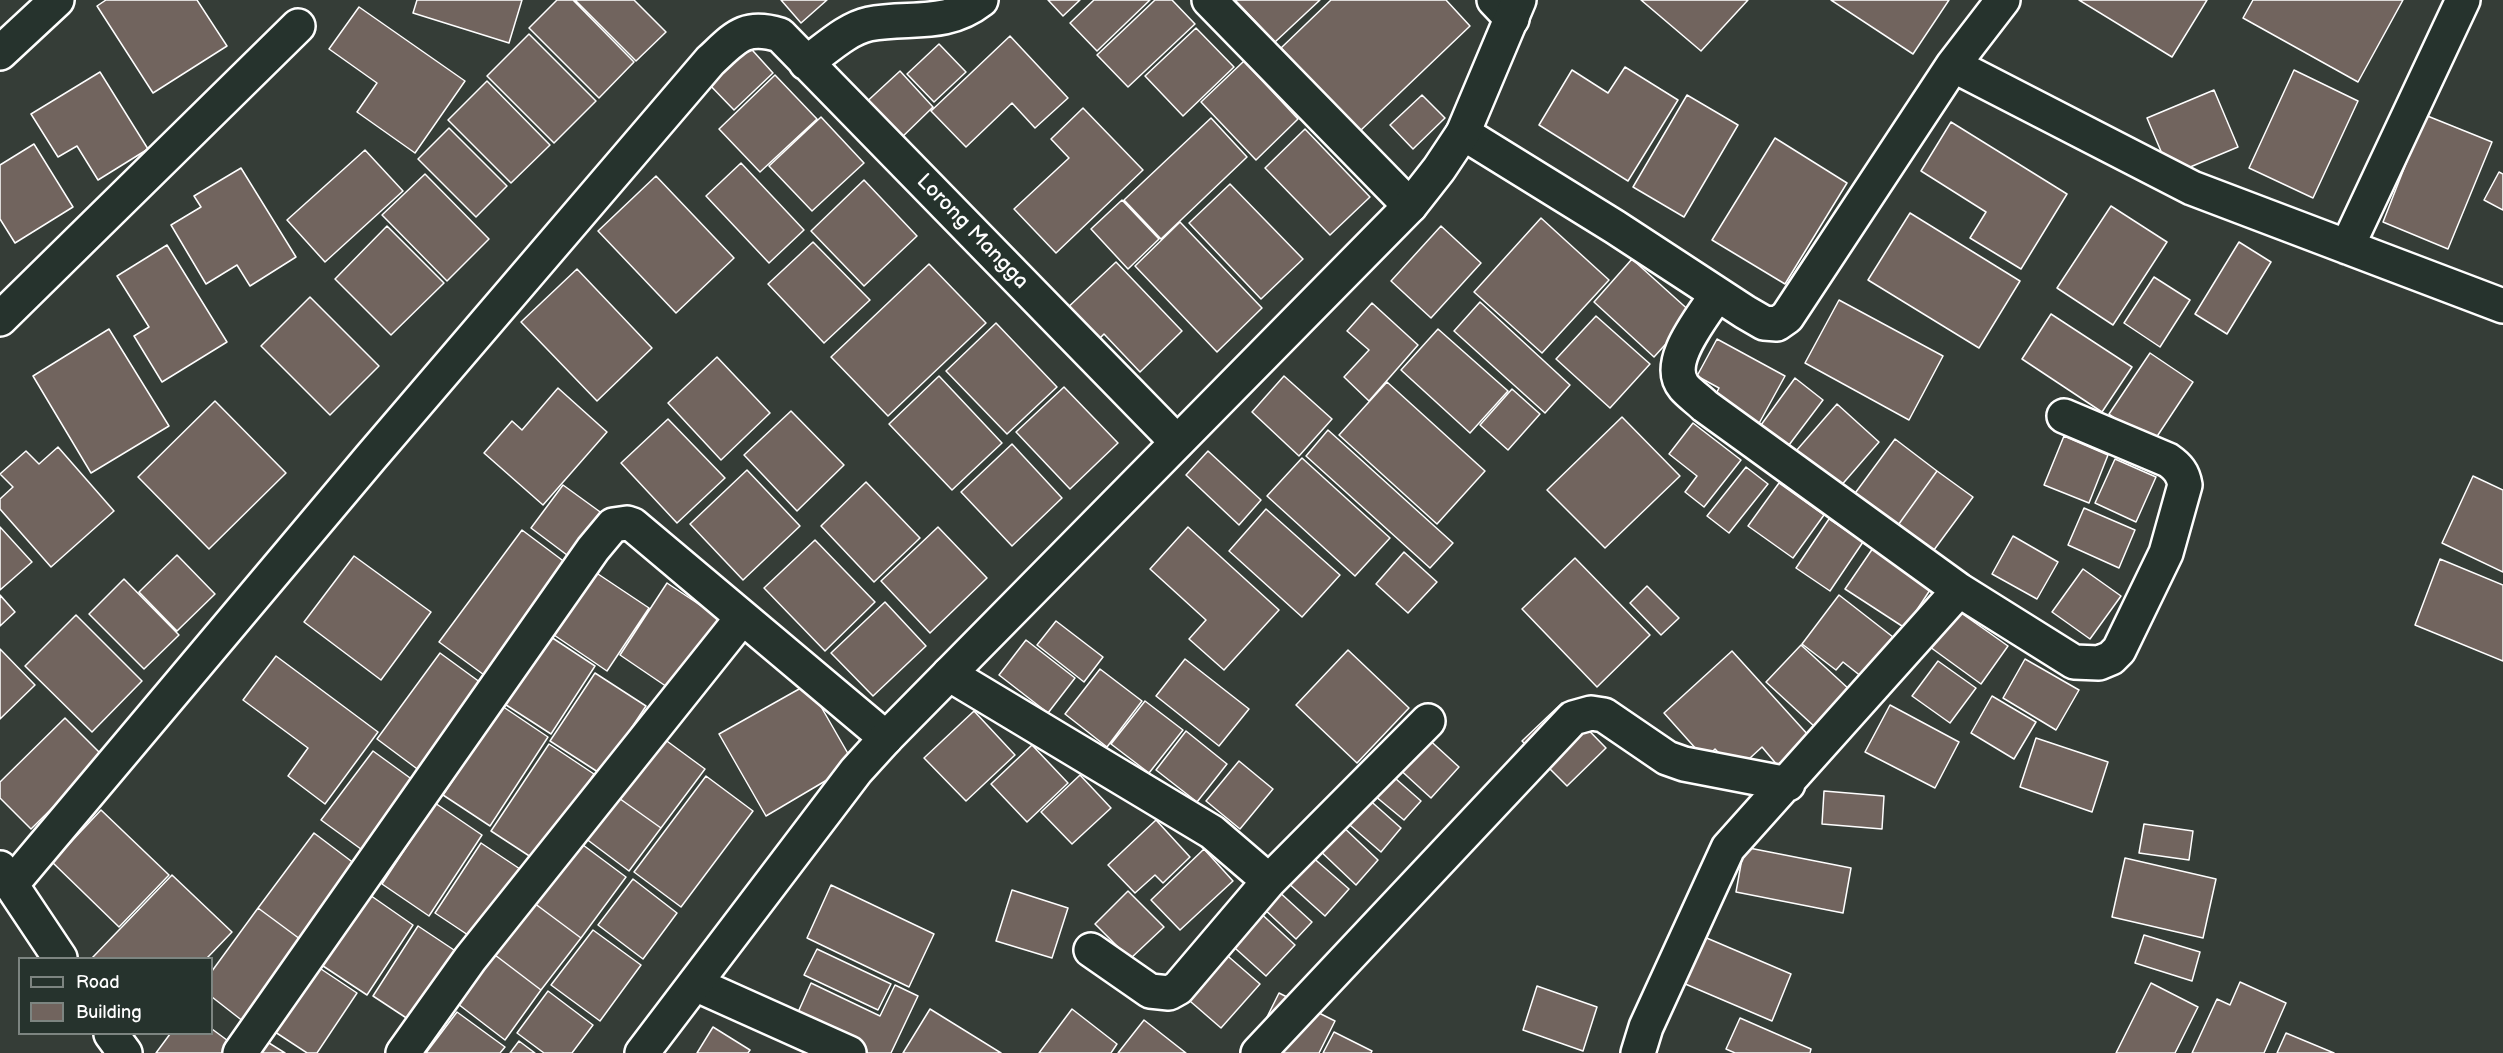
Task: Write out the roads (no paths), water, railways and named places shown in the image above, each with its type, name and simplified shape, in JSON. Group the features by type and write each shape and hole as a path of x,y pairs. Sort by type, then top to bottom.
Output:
{"street":[{"path":"0,53 57,0"},
{"path":"806,63 850,31 868,24 959,15 981,0"},
{"path":"1209,0 1410,206"},
{"path":"1463,133 1764,322 1777,324 1787,316 1953,65 2003,0"},
{"path":"2347,247 2463,0"},
{"path":"642,1053 856,771 1410,206 1463,133 1508,6"},
{"path":"0,319 298,26"},
{"name":"Lorong Mangga","path":"6,876 363,466 710,61 748,31 763,30 780,35 1177,442"},
{"path":"1953,65 2192,188 2503,306"},
{"path":"1718,294 1680,352 1678,369 1683,386 1706,406 1959,590 2074,662 2099,663 2111,658 2119,650 2166,553 2185,485 2180,470 2168,460 2064,416"},
{"path":"240,1053 608,529 619,523 633,525 886,738"},
{"path":"1638,1053 1646,1027 1728,848 1788,784 1959,590"},
{"path":"403,1053 470,959 742,618"},
{"path":"949,674 1212,832 1269,881"},
{"path":"1258,1053 1574,718 1591,713 1604,716 1667,758 1684,764 1788,784"},
{"path":"1091,950 1150,991 1169,993 1187,980 1269,881 1428,721"},
{"path":"6,876 59,957"},
{"path":"695,984 849,1053"},
{"path":"112,1035 125,1053"}]}
